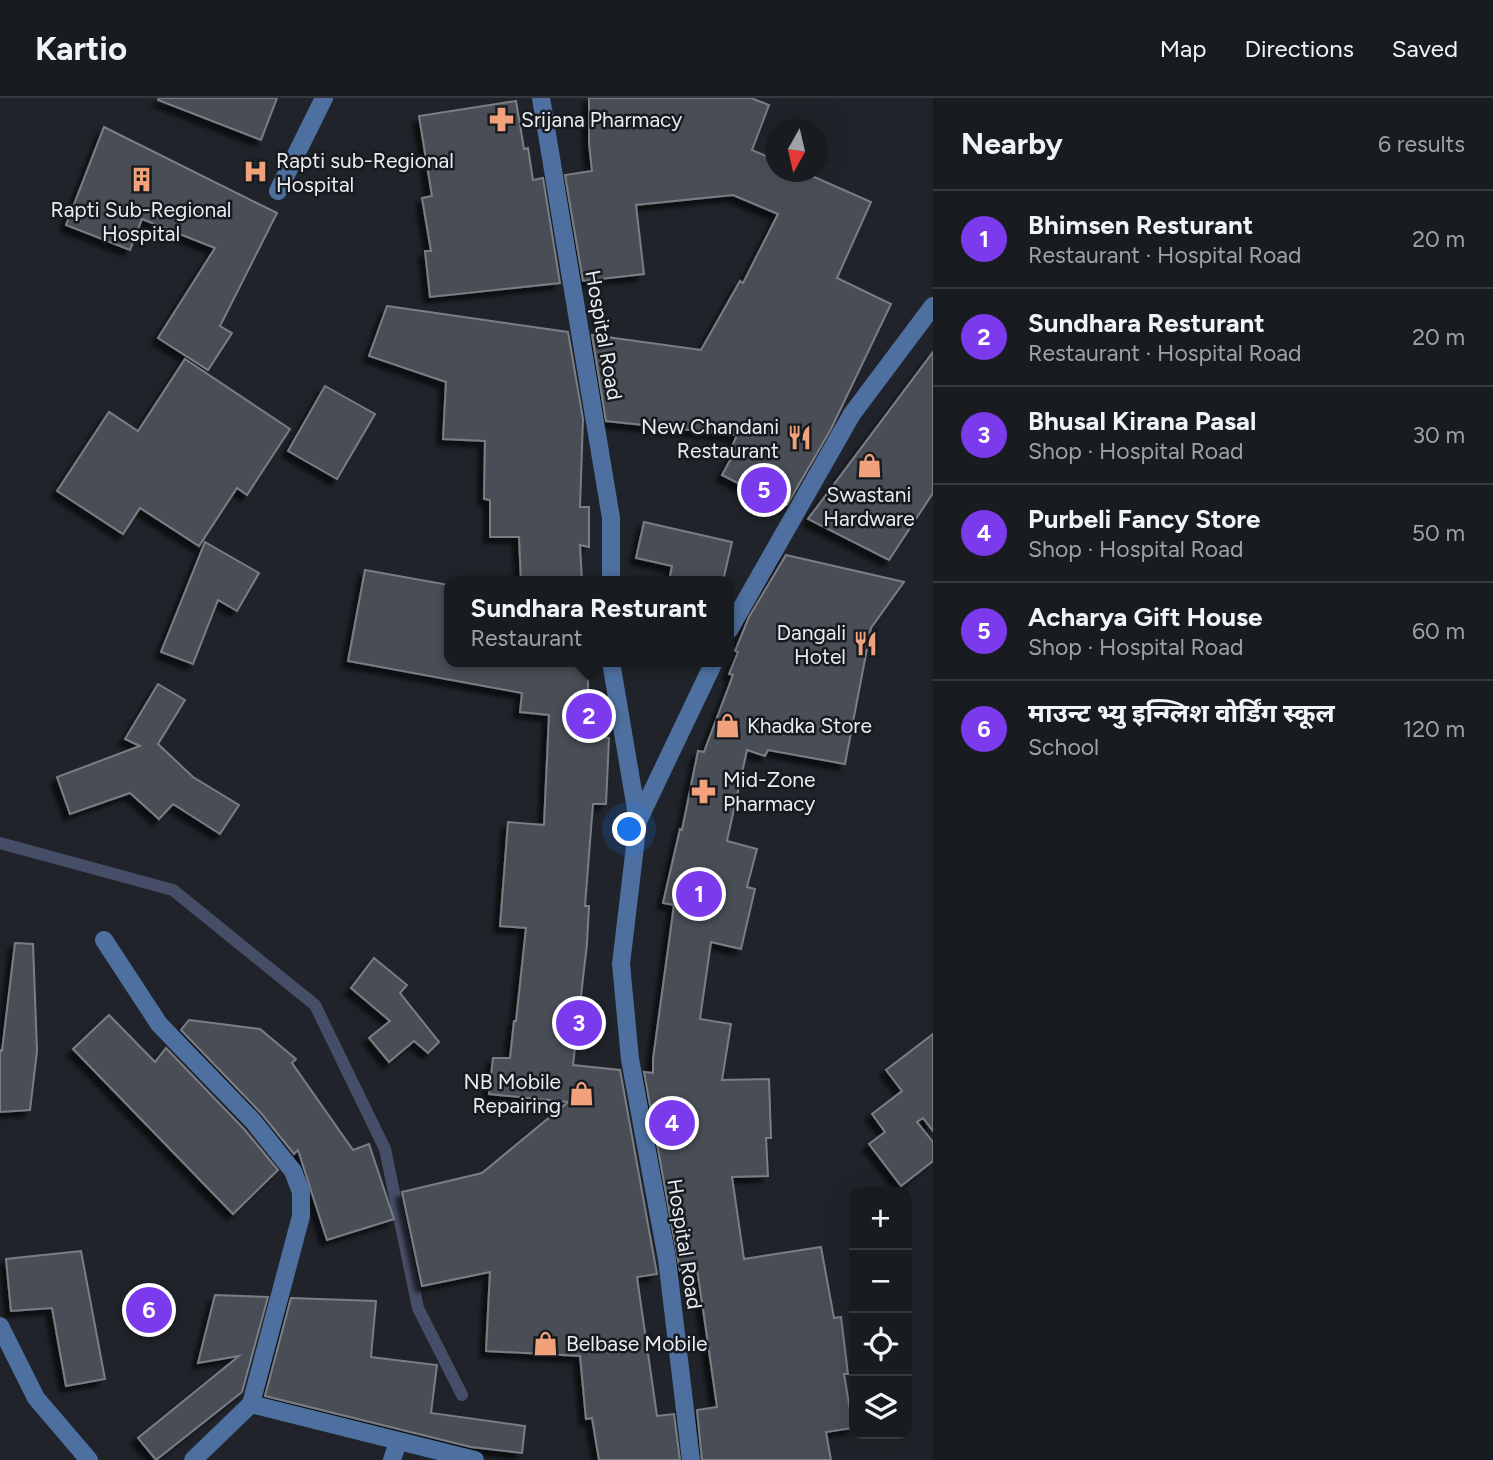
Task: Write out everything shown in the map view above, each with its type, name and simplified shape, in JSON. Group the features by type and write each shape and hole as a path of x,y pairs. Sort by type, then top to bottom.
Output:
{"street":[{"path":"278,191 324,98"},
{"name":"Hospital Road","path":"541,98 611,518 611,576"},
{"path":"734,621 852,414 933,306"},
{"name":"Hospital Road","path":"612,667 638,821 621,964 630,1059 667,1259 691,1460"},
{"path":"638,821 712,667"},
{"path":"104,940 159,1024 253,1121 293,1171 301,1192 301,1216 251,1404 193,1460"},
{"path":"0,1326 36,1398 89,1460"},
{"path":"251,1404 475,1460"},
{"path":"392,1460 398,1441"}],"building":[{"path":"277,98 261,140 158,100"},
{"path":"589,98 751,98 769,105 752,150 765,156 765,182 826,182 871,202 837,278 891,304 831,429 787,505 781,505 722,475 735,451 731,449 737,435 606,421 592,335 701,350 740,281 743,283 778,214 733,195 636,205 644,274 583,281 565,175 592,171"},
{"path":"516,101 524,149 528,148 533,180 543,178 560,283 430,297 425,251 431,251 422,198 432,196 419,116"},
{"path":"104,127 277,213 220,326 232,333 208,370 158,338 215,248 142,219 130,250 66,225"},
{"path":"387,306 568,332 583,419 580,507 589,507 589,547 580,545 582,576 521,576 519,537 490,537 490,500 484,499 485,441 443,439 446,382 369,356"},
{"path":"933,352 933,493 889,560 808,519"},
{"path":"185,359 290,429 247,495 237,488 199,546 140,508 123,534 57,491 109,412 138,431"},
{"path":"325,386 375,414 337,479 288,451"},
{"path":"644,522 732,542 724,576 670,576 672,566 636,558"},
{"path":"205,542 259,573 237,611 218,600 193,664 161,652"},
{"path":"786,555 904,582 871,628 845,764 768,750 765,756 747,750 727,841 757,849 747,887 755,889 741,949 711,942 700,1019 731,1024 722,1080 769,1079 771,1138 766,1138 768,1176 732,1177 744,1259 821,1247 834,1318 841,1317 848,1374 844,1374 849,1404 849,1429 826,1432 831,1460 702,1460 697,1410 717,1407 697,1269 680,1271 644,1072 653,1073 674,905 663,903 680,829 682,830 698,751 704,752 733,675 729,674 738,652 735,651 749,617"},
{"path":"365,570 444,584 444,667 588,667 588,706 607,708 604,737 609,738 606,804 593,804 585,906 589,906 587,944 573,1065 620,1070 657,1274 637,1277 657,1416 674,1414 680,1460 599,1460 592,1418 586,1419 580,1356 486,1351 490,1272 422,1286 402,1192 482,1173 568,1102 489,1094 493,1058 510,1058 526,928 500,926 508,822 544,825 549,715 520,712 522,693 348,661"},
{"path":"158,684 185,700 158,744 193,777 239,805 220,834 173,804 159,819 130,793 70,814 57,777 140,746 125,739"},
{"path":"15,943 33,944 37,1051 30,1110 0,1112 0,1050 2,1051"},
{"path":"374,958 407,985 400,993 439,1042 428,1053 414,1041 389,1062 369,1038 390,1021 351,988"},
{"path":"109,1015 155,1062 166,1048 244,1129 278,1170 233,1214 73,1049"},
{"path":"189,1020 260,1029 296,1059 292,1063 353,1150 369,1144 394,1219 327,1240 298,1150 294,1154 261,1113 181,1030"},
{"path":"933,1034 933,1131 923,1118 917,1122 933,1142 933,1161 901,1186 869,1144 885,1132 872,1114 902,1091 886,1070"},
{"path":"81,1251 105,1379 66,1386 52,1308 11,1311 6,1259"},
{"path":"215,1295 268,1297 242,1392 156,1460 138,1438 239,1356 198,1363"},
{"path":"291,1298 376,1301 371,1357 437,1365 431,1413 525,1426 522,1453 471,1447 265,1396"}],"waterway":[{"path":"0,843 173,890 315,1005 385,1149 418,1308 462,1395"}],"place":[{"name":"Srijana Pharmacy","path":"501,119"},
{"name":"Rapti sub-Regional Hospital","path":"256,172"},
{"name":"Rapti Sub-Regional Hospital","path":"141,180"},
{"name":"New Chandani Restaurant","path":"799,438"},
{"name":"Swastani Hardware","path":"869,465"},
{"name":"Acharya Gift House","path":"764,490"},
{"name":"Dangali Hotel","path":"866,644"},
{"name":"Sundhara Resturant","path":"589,716"},
{"name":"Khadka Store","path":"727,725"},
{"name":"Mid-Zone Pharmacy","path":"703,791"},
{"name":"Bhimsen Resturant","path":"699,894"},
{"name":"Bhusal Kirana Pasal","path":"579,1023"},
{"name":"NB Mobile Repairing","path":"581,1093"},
{"name":"Purbeli Fancy Store","path":"672,1123"},
{"name":"माउन्ट भ्यु इन्ग्लिश वोर्डिंग स्कूल","path":"149,1310"},
{"name":"Belbase Mobile","path":"546,1343"}]}
